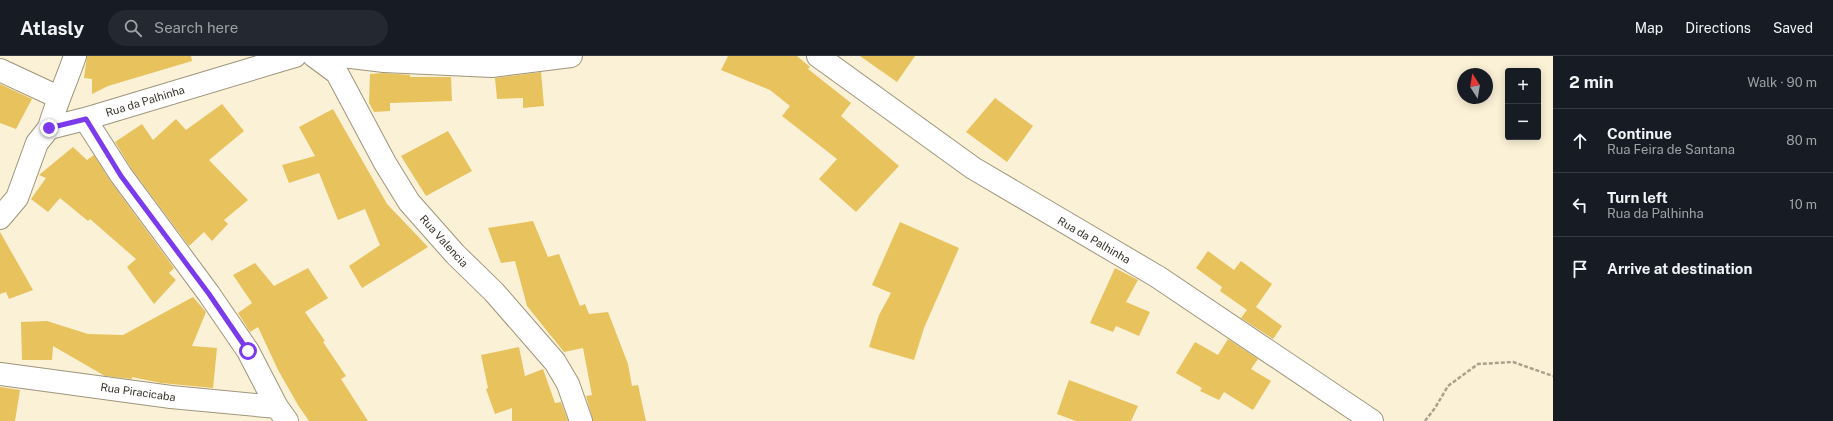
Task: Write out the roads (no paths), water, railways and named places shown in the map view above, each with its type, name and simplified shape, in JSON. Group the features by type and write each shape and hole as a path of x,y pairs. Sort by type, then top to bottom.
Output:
{"street":[{"path":"0,218 17,198 37,143 49,128 58,97 66,82 75,56"},
{"name":"Rua da Palhinha","path":"49,128 86,119 295,56"},
{"name":"Rua Valencia","path":"314,56 337,73 385,163 409,202 455,254 494,292 555,362 568,384 581,421"},
{"path":"343,56 384,61 492,66 571,56"},
{"name":"Rua da Palhinha","path":"818,56 973,168 1158,277 1372,421"},
{"path":"0,70 58,97"},
{"path":"86,119 121,176 209,294 248,351 282,414"},
{"name":"Rua Piracicaba","path":"0,374 171,397 282,414"}]}
